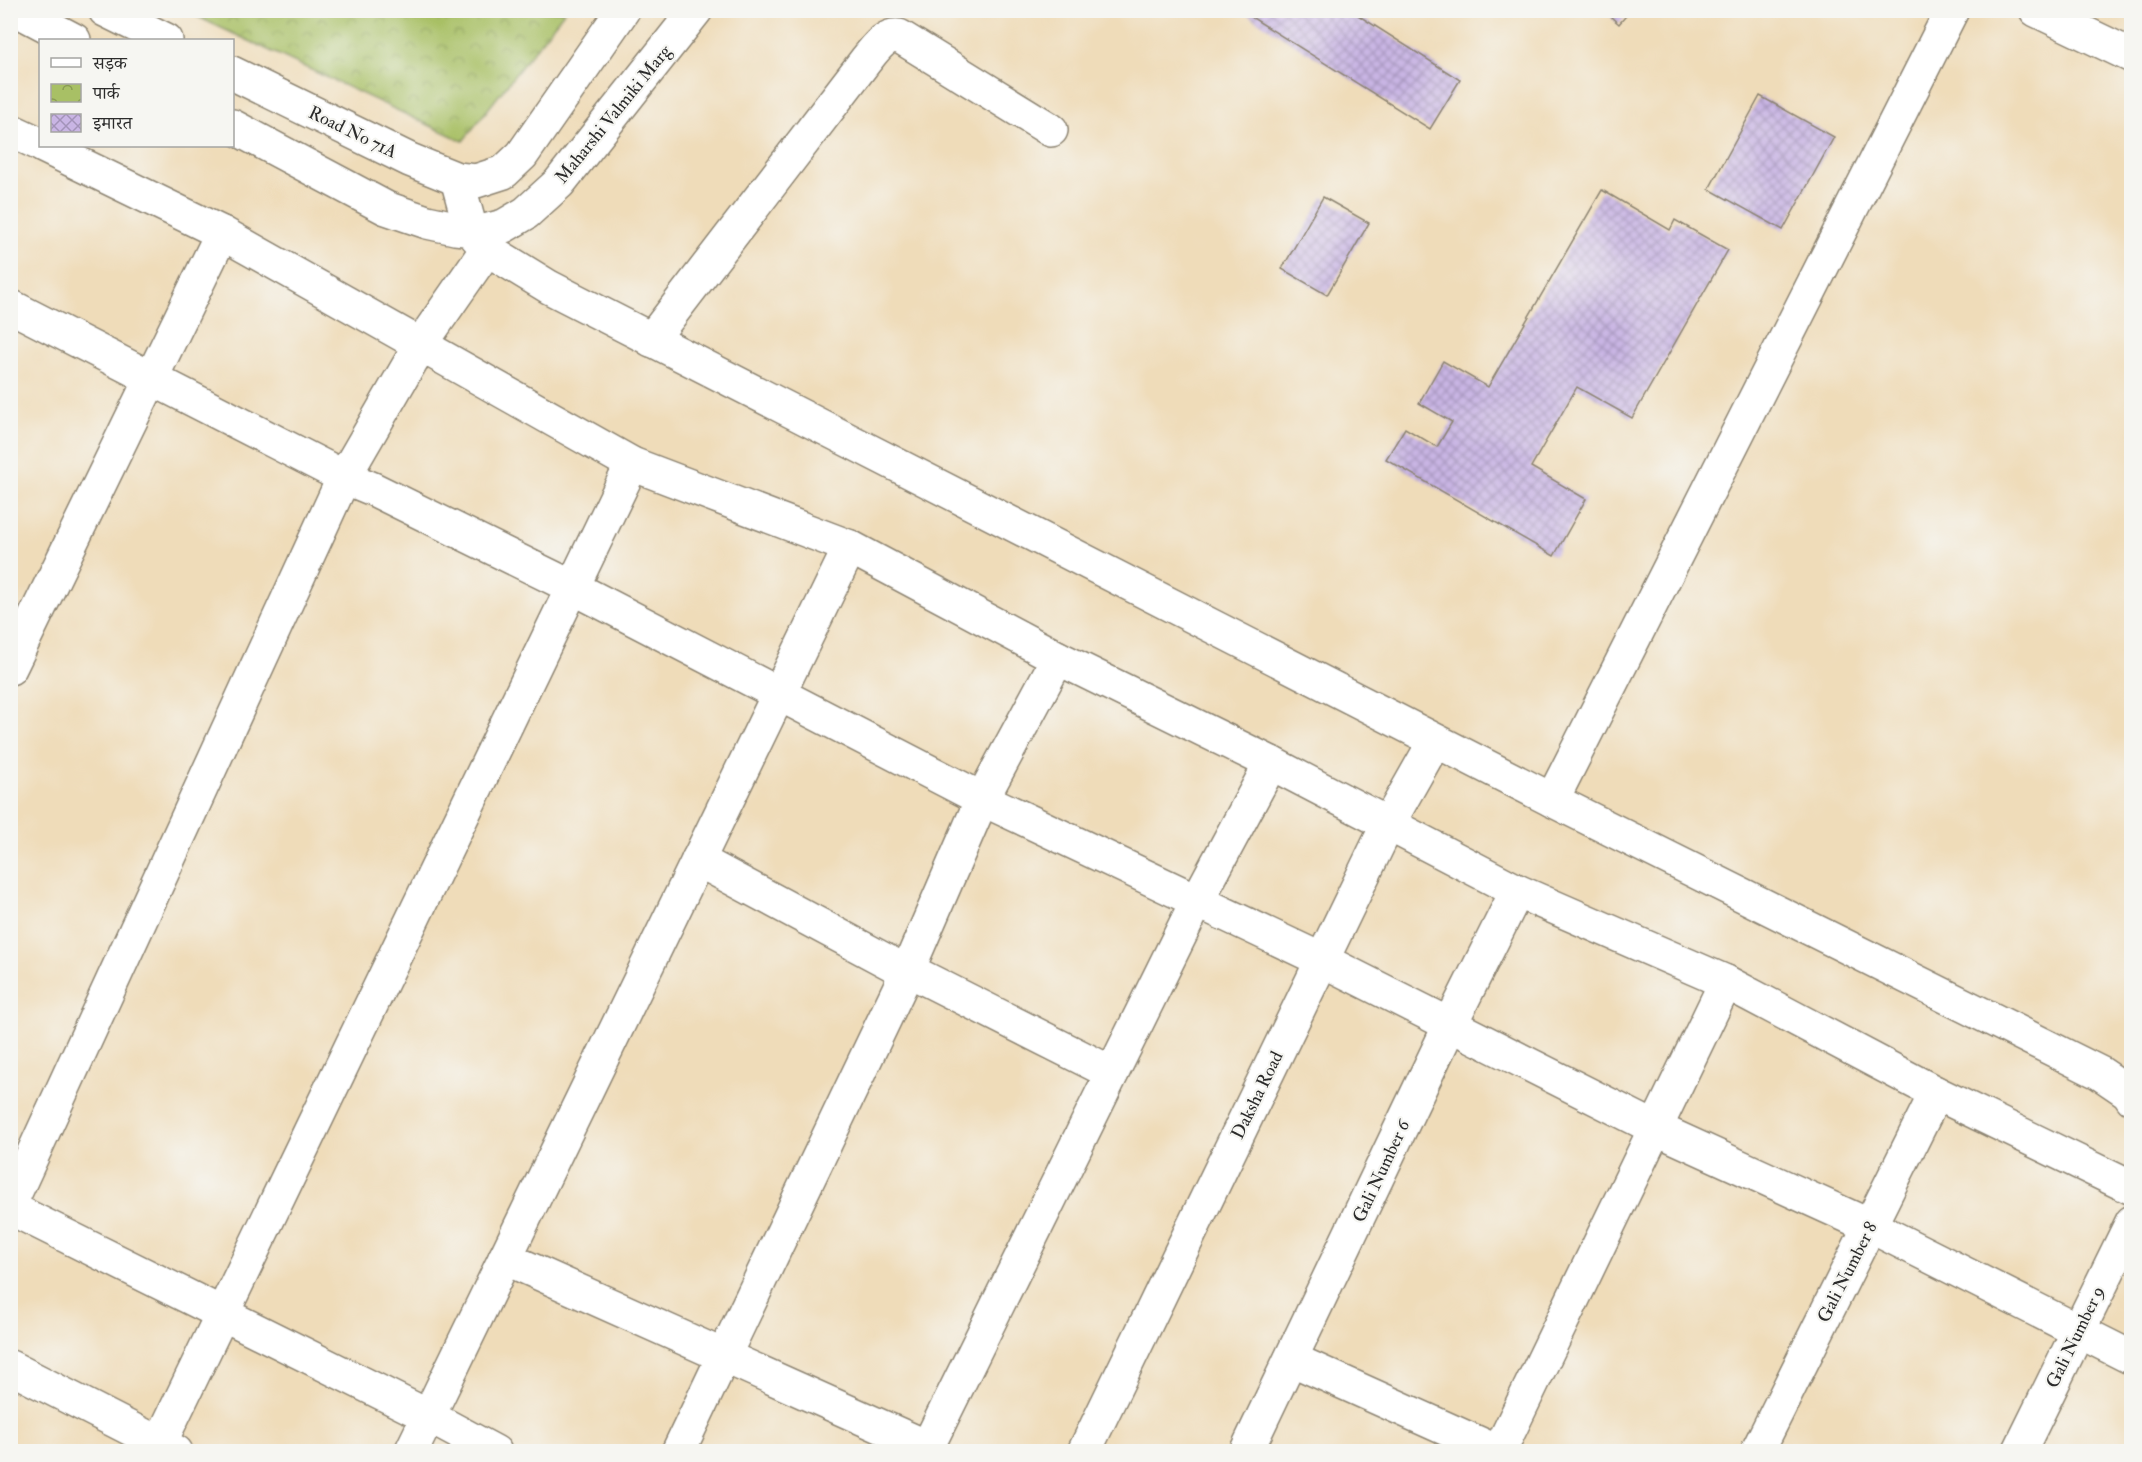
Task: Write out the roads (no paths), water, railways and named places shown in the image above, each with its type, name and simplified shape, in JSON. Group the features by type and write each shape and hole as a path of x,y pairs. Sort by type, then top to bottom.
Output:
{"street":[{"path":"16,10 72,39"},
{"path":"105,10 164,39"},
{"path":"495,1452 10,1206 344,477 479,240 467,180 504,171 522,155 622,10"},
{"name":"Maharshi Valmiki Marg","path":"479,240 485,231 504,226 526,213 559,183 696,10"},
{"path":"1552,800 1952,10"},
{"path":"2036,10 2132,56"},
{"path":"651,340 866,60 879,45 889,38 899,36 1051,130"},
{"name":"Road No 71A","path":"234,74 410,160 467,180"},
{"path":"234,127 386,208 479,240 549,287 651,340 1435,741 2100,1073 2128,1092 2132,1098"},
{"path":"10,130 39,144"},
{"path":"46,147 222,233 632,464 850,547 1058,658 1271,763 1517,891 1726,982 1936,1093 2132,1188"},
{"path":"10,668 222,233"},
{"path":"10,306 344,477 572,587 982,799 1322,960 1657,1129 1870,1226 2132,1358"},
{"path":"10,1367 168,1447 222,1315 632,464"},
{"path":"411,1452 850,547"},
{"path":"678,1452 907,972 982,799 1058,658"},
{"name":"Daksha Road","path":"1084,1452 1388,824 1435,741"},
{"path":"505,1258 926,1450 1197,901 1271,763"},
{"path":"698,860 907,972 910,971 1112,1073"},
{"name":"Gali Number 6","path":"1246,1452 1449,1025 1517,891"},
{"path":"1291,1359 1498,1452 1657,1129 1726,982"},
{"name":"Gali Number 8","path":"1757,1452 1936,1093"},
{"name":"Gali Number 9","path":"2019,1452 2132,1222"}]}
